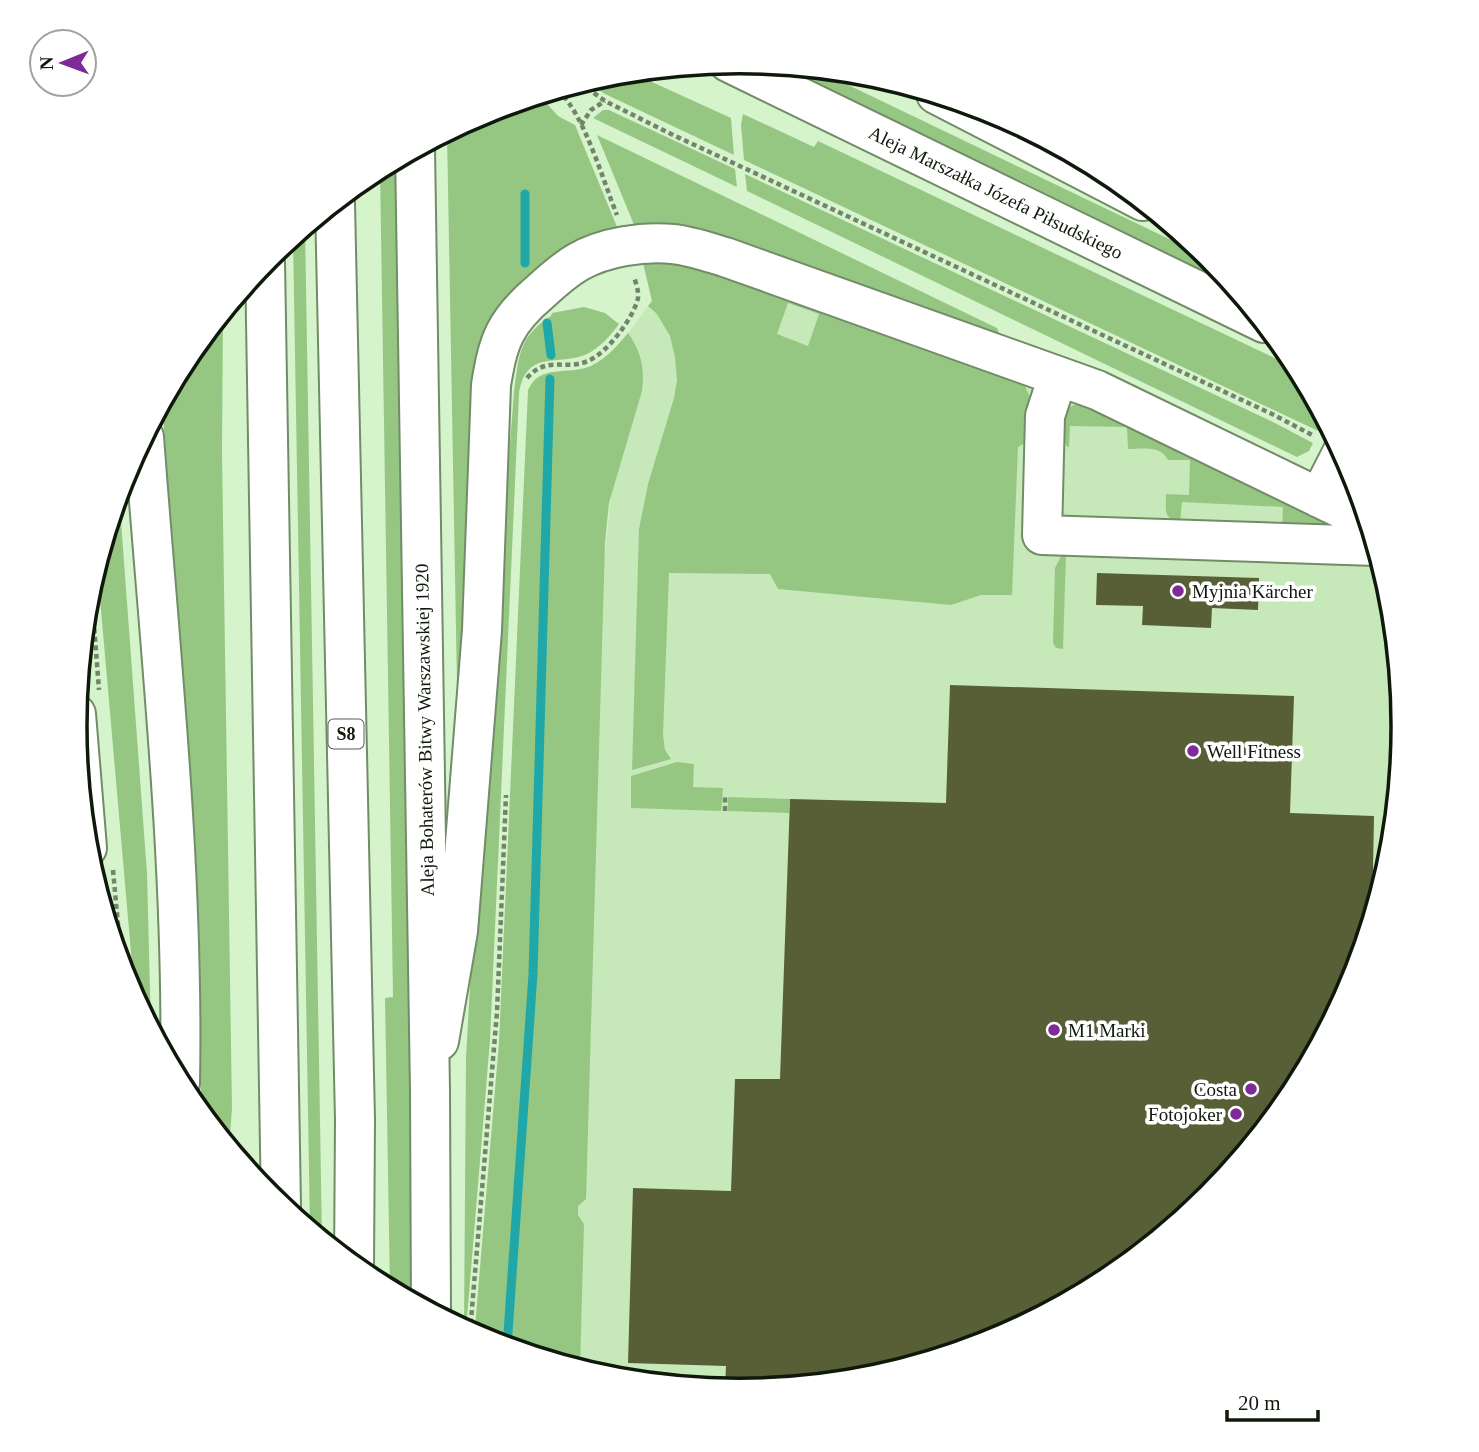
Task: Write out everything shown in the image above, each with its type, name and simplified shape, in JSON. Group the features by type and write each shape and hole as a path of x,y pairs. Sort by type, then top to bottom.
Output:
{"main road":[{"name":"Aleja Marszałka Józefa Piłsudskiego","path":"752,74 1244,313"},
{"path":"1018,136 1068,162"},
{"name":"Aleja Bohaterów Bitwy Warszawskiej 1920","path":"416,159 431,1300"},
{"name":"S8","path":"335,214 355,1120 354,1253"},
{"path":"430,1091 458,931 482,629 491,385 506,331 520,311 556,277 579,261 627,246 673,244 725,257 1097,390 1357,516"},
{"path":"265,279 281,1190"},
{"path":"1058,376 1045,416 1042,535 1366,546"},
{"path":"1319,498 1331,450"},
{"path":"145,457 174,838 180,1061"},
{"path":"255,1163 276,897"}],"path":[{"path":"591,91 605,101 1272,414 1328,444"},
{"path":"566,98 581,125 619,221"},
{"path":"581,125 591,110 605,101"},
{"path":"526,380 539,367 587,362 597,355 623,327 639,297"},
{"path":"471,1320 497,1012 506,791"},
{"path":"725,797 725,811"}],"shaded area":[{"path":"792,76 842,82 1179,244 1212,277"},
{"path":"648,80 731,118 734,155 598,89"},
{"path":"546,103 558,116 575,125 620,234 563,250 532,271 496,310 480,341 471,381 466,510 467,601 458,741 447,143 490,123"},
{"path":"603,110 609,110 735,169 737,187 593,118"},
{"path":"743,114 814,147 818,141 1280,361 1323,433 744,160 741,125"},
{"path":"597,135 997,328 1004,345 637,232"},
{"path":"399,169 415,1292 390,1277 385,998 393,997 380,181"},
{"path":"745,174 1313,443 1309,451 1297,457 747,191"},
{"name":"M1 Marki","path":"637,232 1306,472 1311,470 1347,489 1370,557 1379,599 1391,683 1392,726 1391,769 1379,853 1370,895 1342,976 1325,1015 1282,1089 1230,1156 1201,1187 1170,1217 1102,1269 1066,1291 989,1329 949,1344 867,1366 782,1377 697,1377 612,1366 534,1345 561,971 628,333 652,301"},
{"path":"305,239 322,1227 310,1218 293,250"},
{"path":"676,258 1024,384 1030,397 1025,443 1018,447 1012,595 981,595 951,605 778,589 770,574 669,573 663,735 665,750 671,759 632,770 639,529 648,484 677,380 670,336 657,314 648,306 652,301 642,259","holes":["788,303 819,314 808,346 777,334"]},
{"path":"584,307 605,313 619,324 605,341 587,354 545,362 528,370 519,394 490,1040 467,1318 464,1317 466,1058 474,914 514,392 522,348 532,332 552,313"},
{"path":"223,328 222,453 232,1109 230,1133 201,1094 200,949 195,835 163,420 197,363"},
{"path":"628,333 641,360 643,383 609,503 605,543 586,1199 578,1206 578,1215 584,1224 580,1358 530,1344 475,1322 499,1042 528,390 540,376 591,366 611,351"},
{"path":"1080,402 1340,526 1282,528 1283,507 1182,502 1180,524 1168,516 1166,494 1189,495 1190,460 1168,460 1161,452 1151,449 1128,449 1127,427 1070,426 1067,447 1060,432 1066,409"},
{"path":"121,520 147,873 150,1007 132,962 100,599"},
{"path":"1063,552 1066,554 1063,649 1056,648 1053,643 1055,568"},
{"path":"677,762 694,764 693,787 723,788 721,811 631,808 631,776"},
{"path":"728,797 790,799 789,813 728,811"}],"building":[{"name":"Myjnia Kärcher","path":"1097,573 1259,578 1258,610 1212,608 1211,628 1142,625 1143,606 1096,605"},
{"name":"M1 Marki","path":"950,685 1294,696 1290,813 1374,816 1370,895 1342,976 1305,1052 1282,1089 1230,1156 1170,1217 1102,1269 1066,1291 989,1329 908,1356 825,1373 725,1378 726,1366 628,1363 633,1188 731,1191 735,1079 780,1079 790,799 946,803"}],"waterway":[{"path":"525,194 525,263"},
{"path":"547,323 551,355"},
{"path":"508,1336 533,974 550,379"}],"place":[{"name":"Myjnia Kärcher","path":"1178,591"},
{"name":"Well Fitness","path":"1193,751"},
{"name":"M1 Marki","path":"1054,1030"},
{"name":"Costa","path":"1251,1089"},
{"name":"Fotojoker","path":"1236,1114"}]}
